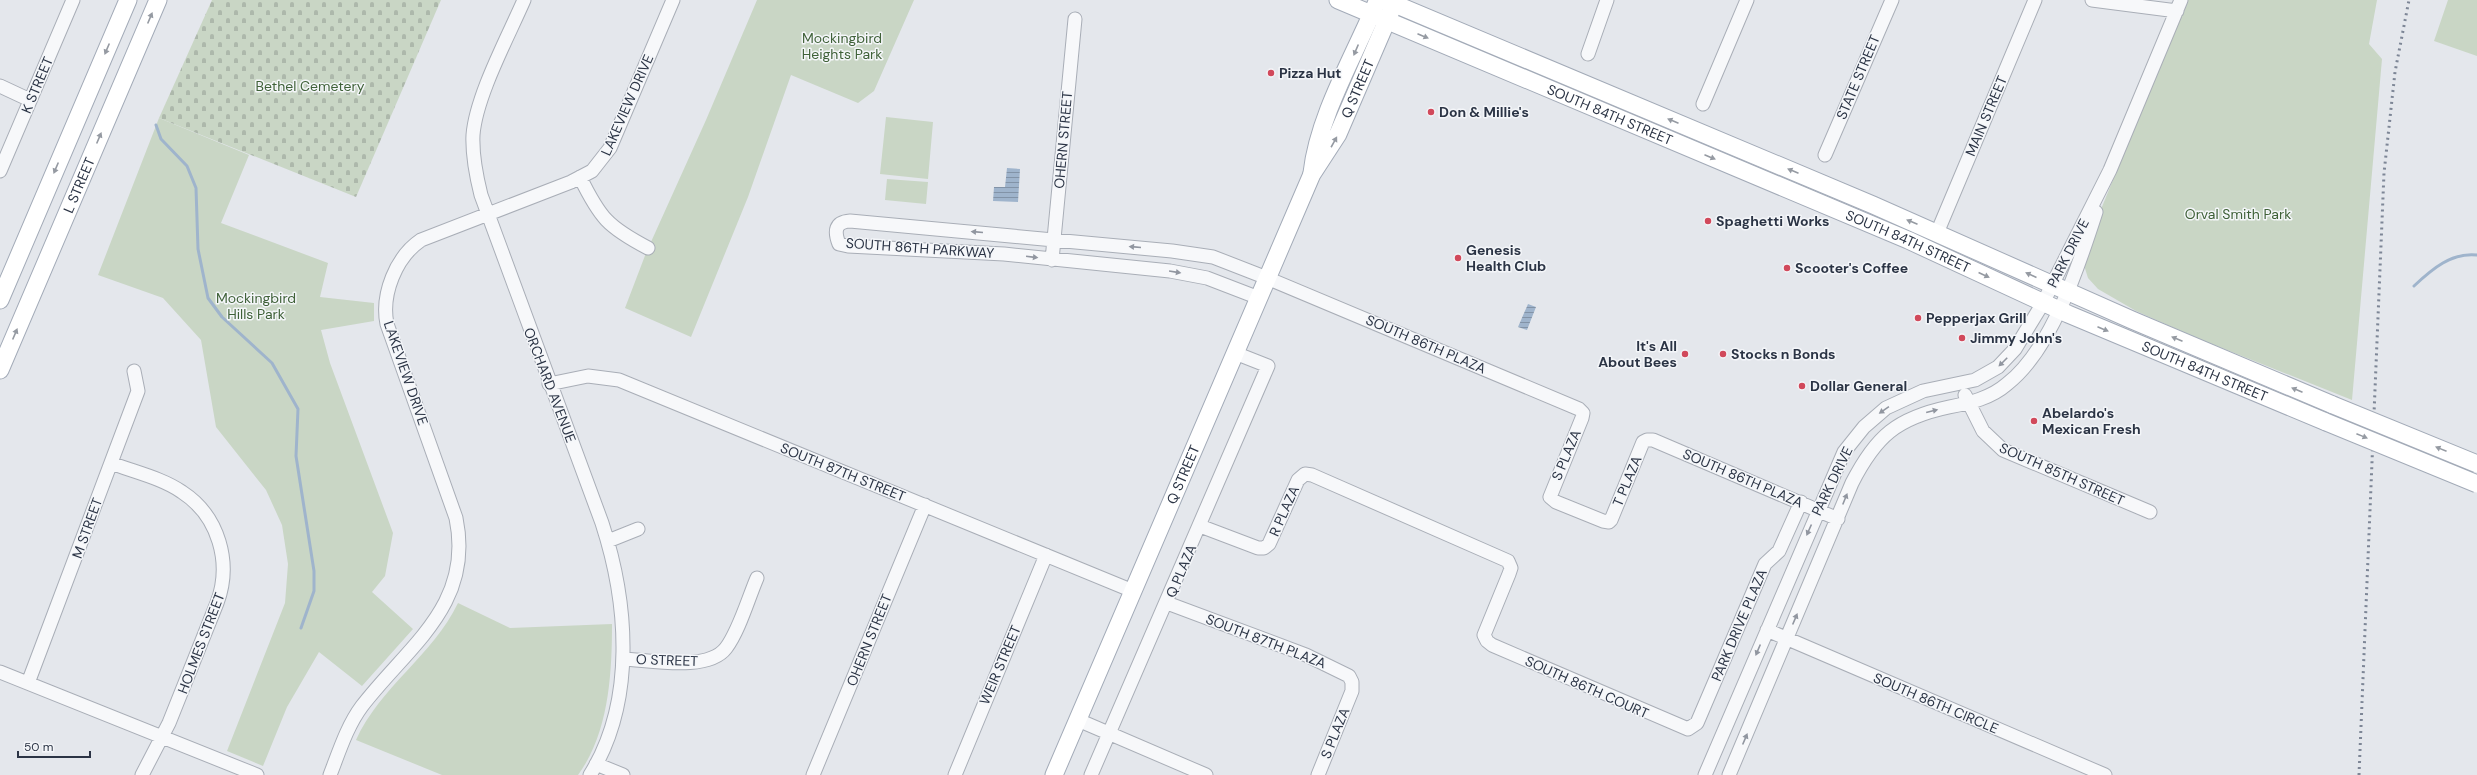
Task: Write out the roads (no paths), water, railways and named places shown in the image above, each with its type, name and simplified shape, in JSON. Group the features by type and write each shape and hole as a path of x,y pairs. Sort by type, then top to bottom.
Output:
{"main road":[{"name":"L STREET","path":"0,300 128,0"},
{"name":"L STREET","path":"0,370 158,0"},
{"name":"SOUTH 84TH STREET","path":"1338,0 1385,6 1937,233 2059,288 2333,405 2477,464"},
{"name":"SOUTH 84TH STREET","path":"1385,6 1908,240 2058,310 2477,484"},
{"name":"Q STREET","path":"1054,775 1312,174 1315,150 1322,128 1385,6"}],"street":[{"name":"K STREET","path":"0,171 73,0"},
{"name":"ORCHARD AVENUE","path":"524,0 484,94 475,121 473,159 487,214 608,541 620,598 623,659 609,732 593,769"},
{"name":"LAKEVIEW DRIVE","path":"330,775 349,730 362,706 446,605 459,562 460,540 456,518 387,324 387,299 389,288 401,260 416,244 435,233 487,214 592,171 610,148 673,0"},
{"path":"1588,54 1607,0"},
{"path":"1703,104 1747,0"},
{"name":"STATE STREET","path":"1825,155 1892,0"},
{"name":"MAIN STREET","path":"1937,233 2035,0"},
{"path":"2092,0 2179,5"},
{"name":"PARK DRIVE","path":"1705,775 1844,452 1876,416 1908,396 1961,385 1986,375 1998,367 2021,341 2043,303 2059,288 2089,234 2110,170 2179,5"},
{"name":"OHERN STREET","path":"1052,260 1056,239 1075,19"},
{"path":"0,86 30,100"},
{"path":"580,177 593,205 606,222 621,234 648,248"},
{"name":"SOUTH 86TH PARKWAY","path":"1259,298 1207,278 1152,270 1004,254 839,244 835,235 837,226 842,222 850,221 1056,239 1154,249 1213,257 1267,278"},
{"path":"897,247 899,225"},
{"path":"1003,234 1004,254"},
{"path":"1152,270 1154,249"},
{"path":"1219,283 1227,263"},
{"name":"SOUTH 86TH PLAZA","path":"1267,278 1572,406 1583,413"},
{"name":"PARK DRIVE","path":"1729,775 1866,456 1889,431 1908,418 1968,403 1998,391 2017,376 2039,348 2058,310 2059,288"},
{"name":"Q PLAZA","path":"1091,775 1167,603 1268,366 1235,353"},
{"name":"M STREET","path":"28,683 138,391 134,371"},
{"name":"SOUTH 87TH STREET","path":"549,384 588,376 619,380 1133,591"},
{"name":"SOUTH 85TH STREET","path":"1961,385 1968,403 1988,438 2003,450 2150,512"},
{"name":"S PLAZA","path":"1583,413 1550,497 1556,502 1609,522"},
{"name":"SOUTH 86TH PLAZA","path":"1647,440 1653,440 1838,519"},
{"name":"T PLAZA","path":"1609,522 1643,442 1647,440"},
{"name":"HOLMES STREET","path":"111,463 172,486 192,499 212,524 222,553 224,574 221,593 162,737 142,775"},
{"name":"R PLAZA","path":"1200,526 1258,548 1264,548 1269,544 1298,480 1305,474 1312,475 1505,558 1510,564 1509,574 1485,632 1485,638"},
{"name":"PARK DRIVE PLAZA","path":"1692,728 1697,723 1765,564 1778,551 1800,502"},
{"name":"OHERN STREET","path":"813,775 924,505"},
{"path":"608,541 638,530"},
{"name":"WEIR STREET","path":"955,775 1046,555"},
{"name":"O STREET","path":"623,659 699,662 714,658 730,642 757,578"},
{"name":"SOUTH 87TH PLAZA","path":"1167,603 1345,672 1352,682 1352,691"},
{"name":"SOUTH 86TH CIRCLE","path":"1767,630 2105,775"},
{"name":"SOUTH 86TH COURT","path":"1485,638 1492,645 1564,677 1684,729 1692,728"},
{"path":"0,672 257,775"},
{"name":"S PLAZA","path":"1318,775 1352,691"},
{"path":"1078,720 1206,775"},
{"path":"593,769 623,775"}],"water":[{"path":"1007,168 1020,169 1018,202 993,201 994,187 1005,187"},
{"path":"1528,304 1536,307 1527,330 1518,327"}],"waterway":[{"path":"156,125 161,139 187,166 196,188 198,249 208,298 222,317 272,363 298,409 296,456 314,571 314,591 301,628"},
{"path":"2414,286 2435,268 2451,259 2459,256 2477,255"}],"railway":[{"path":"2359,775 2384,173 2395,72 2409,0"}],"place":[{"name":"Pizza Hut","path":"1271,73"},
{"name":"Don & Millie's","path":"1431,112"},
{"name":"Spaghetti Works","path":"1708,221"},
{"name":"Genesis Health Club","path":"1458,258"},
{"name":"Scooter's Coffee","path":"1787,268"},
{"name":"Pepperjax Grill","path":"1918,318"},
{"name":"Jimmy John's","path":"1962,338"},
{"name":"It's All About Bees","path":"1685,354"},
{"name":"Stocks n Bonds","path":"1723,354"},
{"name":"Dollar General","path":"1802,386"},
{"name":"Abelardo's Mexican Fresh","path":"2034,421"}],"park label":[{"name":"Mockingbird Heights Park","path":"842,46"},
{"name":"Bethel Cemetery","path":"310,86"},
{"name":"Orval Smith Park","path":"2238,214"},
{"name":"Mockingbird Hills Park","path":"256,306"}]}
